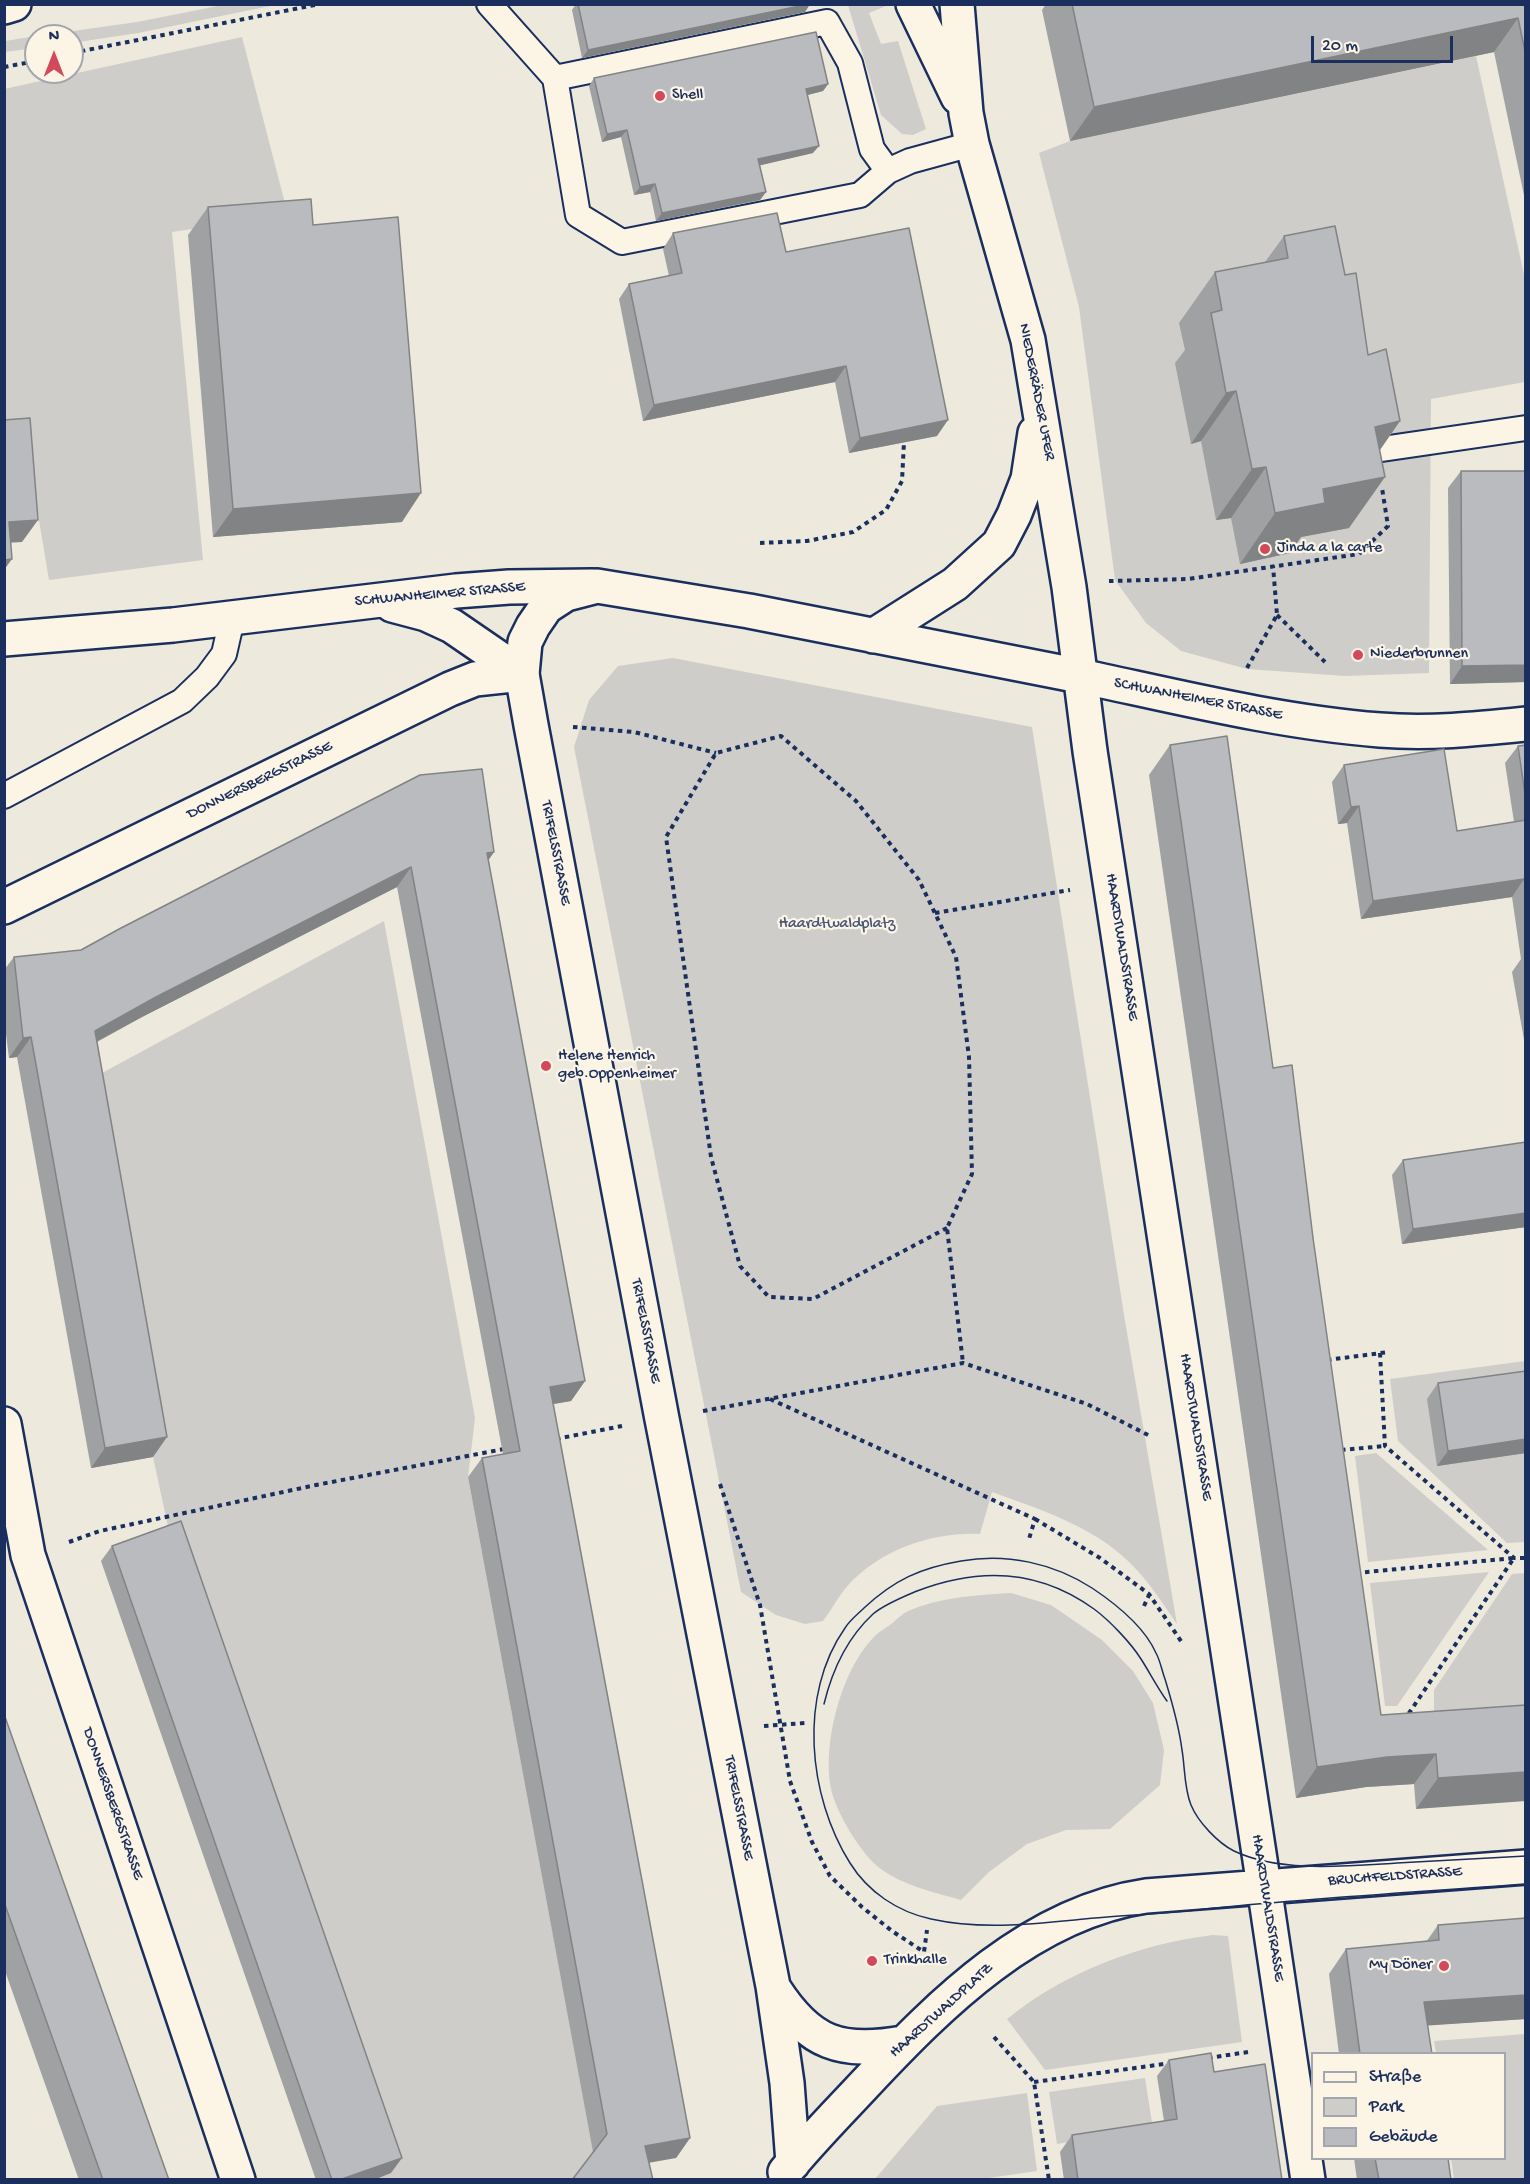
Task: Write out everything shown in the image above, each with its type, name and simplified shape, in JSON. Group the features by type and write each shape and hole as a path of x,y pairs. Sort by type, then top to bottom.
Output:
{"street":[{"path":"4,6 14,4"},
{"name":"NIEDERRÄDER UFER","path":"913,4 969,128 1028,340 1040,401 1069,587 1080,676"},
{"name":"NIEDERRÄDER UFER","path":"957,4 969,128"},
{"name":"NIEDERRÄDER UFER","path":"961,53 973,4"},
{"path":"873,636 955,584 999,544 1014,515 1028,479 1040,401"},
{"name":"SCHWANHEIMER STRASSE","path":"4,639 232,619 376,600 509,587 597,586 749,611 1080,676 1240,711 1324,724 1370,729 1458,731 1526,724"},
{"name":"TRIFELSSTRASSE","path":"597,586 566,594 546,607 525,642 522,674 662,1419 773,1986 788,2083 786,2171"},
{"path":"376,600 426,614 443,622 522,674"},
{"name":"DONNERSBERGSTRASSE","path":"4,907 450,688 475,679 522,674"},
{"name":"HAARDTWALDSTRASSE","path":"1080,676 1308,2180"},
{"name":"DONNERSBERGSTRASSE","path":"4,1424 28,1555 238,2180"},
{"name":"BRUCHFELDSTRASSE","path":"1264,1886 1526,1867"},
{"name":"HAARDTWALDPLATZ","path":"786,2171 903,2043 957,1993 1001,1958 1060,1923 1090,1909 1119,1900 1264,1886"},
{"name":"TRIFELSSTRASSE","path":"773,1986 799,2023 821,2038 849,2048 879,2048 903,2043"}],"lane":[{"path":"489,4 555,78 578,215 622,242 860,195 888,171 969,128"},
{"path":"555,78 827,22 850,63 872,149 888,171"},
{"path":"1375,450 1526,428"},
{"path":"4,796 182,701 207,677 224,654 232,619"}],"path":[{"path":"84,51 315,5"},
{"path":"4,67 24,63"},
{"path":"760,543 807,541 853,532 886,510 902,481 904,442"},
{"path":"1105,581 1188,579 1359,554 1388,526 1375,450"},
{"path":"1247,669 1277,615 1272,566"},
{"path":"1277,615 1325,662"},
{"path":"570,727 634,732 716,753 781,736 856,801 919,880 956,957 969,1057 972,1174 947,1228 963,1363"},
{"path":"716,753 666,837 711,1157 740,1266 769,1297 813,1299 947,1228"},
{"path":"935,913 1074,890"},
{"path":"1380,1353 1384,1446"},
{"path":"1325,1360 1389,1353"},
{"path":"554,1440 963,1363 1087,1404 1152,1437"},
{"path":"768,1399 1035,1519 1100,1558 1149,1594 1184,1645"},
{"path":"1338,1450 1384,1446 1514,1558"},
{"path":"28,1555 100,1531 316,1485 509,1448"},
{"path":"719,1480 760,1605 790,1781 812,1842 830,1876 862,1907 892,1931 924,1952 927,1930"},
{"path":"1029,1539 1035,1519"},
{"path":"1416,1719 1404,1720 1514,1558"},
{"path":"1354,1562 1355,1574 1526,1558"},
{"path":"1144,1606 1149,1594"},
{"path":"763,1726 805,1723"},
{"path":"994,2037 1034,2082 1048,2180"},
{"path":"1199,2059 1258,2051"},
{"path":"1034,2082 1175,2062"}],"green space":[{"path":"228,4 275,5 138,33 84,41 84,29 137,22"},
{"path":"848,5 886,6 869,13 881,44 898,41 926,129 913,135 902,134 881,115"},
{"path":"242,37 288,215 172,232 203,560 49,580 23,425 5,427 4,89 27,84 84,84 84,72"},
{"path":"24,38 24,50 5,52 5,41"},
{"path":"1476,56 1525,279 1525,382 1431,399 1429,673 1345,676 1247,669 1181,651 1146,623 1115,580 1079,307 1039,153 1070,141"},
{"name":"Haardtwaldplatz","path":"673,658 1032,727 1125,1321 1177,1624 1142,1575 1114,1549 1082,1528 992,1492 980,1534 928,1539 880,1559 849,1584 823,1621 805,1624 776,1615 741,1592 574,747 589,700 618,666"},
{"path":"384,921 475,1418 468,1477 597,2172 573,2180 373,2179 391,2173 170,1536 153,1457 87,1081"},
{"path":"1525,1361 1525,1542 1507,1543 1398,1441 1390,1379"},
{"path":"1376,1453 1488,1550 1368,1562 1355,1456"},
{"path":"1489,1572 1397,1706 1385,1706 1370,1583"},
{"path":"1525,1573 1525,1705 1434,1711 1434,1690 1512,1574"},
{"path":"1011,1593 1051,1605 1102,1640 1133,1671 1153,1703 1164,1750 1160,1785 1110,1829 1066,1830 1027,1844 989,1872 961,1900 899,1880 881,1869 865,1854 844,1821 831,1789 829,1751 832,1730 836,1710 851,1670 861,1653 878,1633 906,1612 920,1606 958,1598"},
{"path":"1213,1935 1228,1936 1242,2042 1045,2070 1007,2019 1053,1987 1104,1963 1158,1945"},
{"path":"1525,2034 1525,2179 1454,2179 1451,2160 1506,2160 1506,2052 1436,2052 1434,2041"},
{"path":"1145,2078 1153,2129 1057,2144 1049,2092"},
{"path":"1027,2093 1037,2171 975,2180 875,2179 937,2106"}],"building":[{"path":"578,4 809,4 588,50"},
{"path":"1072,4 1526,4 1526,56 1518,18 1094,107"},
{"path":"816,32 828,84 806,89 819,146 758,159 766,192 662,213 655,184 640,187 627,130 607,134 594,78"},
{"path":"311,199 313,225 398,217 421,493 233,509 208,207"},
{"path":"777,213 786,252 909,228 948,420 860,438 846,366 654,405 629,284 682,273 673,233"},
{"path":"1335,226 1345,275 1356,273 1368,355 1386,349 1400,421 1375,427 1385,477 1323,489 1325,503 1275,513 1266,467 1252,469 1236,391 1226,393 1211,313 1222,310 1215,272 1288,258 1284,236"},
{"path":"30,418 38,520 9,522 12,559 4,560 4,420"},
{"path":"1461,471 1526,471 1526,665 1462,666"},
{"path":"1227,736 1273,1068 1292,1065 1313,1238 1381,1715 1526,1705 1526,1772 1438,1778 1436,1754 1387,1757 1317,1767 1170,745"},
{"path":"1526,745 1526,801 1518,746"},
{"path":"1444,749 1457,831 1526,820 1526,887 1524,879 1373,901 1359,806 1351,807 1344,765"},
{"path":"482,769 494,852 487,853 585,1381 550,1387 690,2138 645,2146 653,2180 572,2180 607,2134 482,1458 520,1451 411,867 156,997 95,1031 167,1437 105,1448 31,1037 23,1038 14,957 81,950 420,775"},
{"path":"1526,1142 1526,1213 1413,1229 1403,1160"},
{"path":"1526,1371 1526,1439 1448,1451 1438,1383"},
{"path":"181,1521 402,2158 339,2180 332,2180 112,1546"},
{"path":"4,1714 169,2180 103,2180 4,1902"},
{"path":"1526,1918 1526,1995 1424,2002 1432,2052 1360,2052 1346,1949 1439,1940 1438,1925"},
{"path":"1211,2053 1214,2072 1265,2064 1282,2180 1078,2180 1072,2135 1177,2119 1169,2060"},
{"path":"1375,2160 1448,2160 1451,2180 1379,2180"}],"tram line":[{"path":"1526,1856 1314,1866 1272,1863 1234,1851 1203,1825 1191,1805 1173,1705 1159,1659 1151,1643 1120,1608 1077,1579 1046,1566 1012,1559 978,1559 933,1567 908,1577 875,1598 847,1625 830,1655 820,1684 815,1714 814,1745 825,1807 836,1836 850,1863 875,1892 896,1906 919,1916 972,1925 1034,1924 1325,1898 1526,1884"},
{"path":"824,1704 831,1679 848,1644 873,1614 917,1591 940,1583 986,1576 1030,1579 1052,1586 1094,1609 1132,1646 1167,1701"}],"place":[{"name":"Shell","path":"660,96"},
{"name":"Jinda a la carte","path":"1265,549"},
{"name":"Niederbrunnen","path":"1358,655"},
{"name":"Helene Henrich geb.Oppenheimer","path":"546,1066"},
{"name":"Trinkhalle","path":"872,1961"},
{"name":"My Döner","path":"1444,1966"}]}
